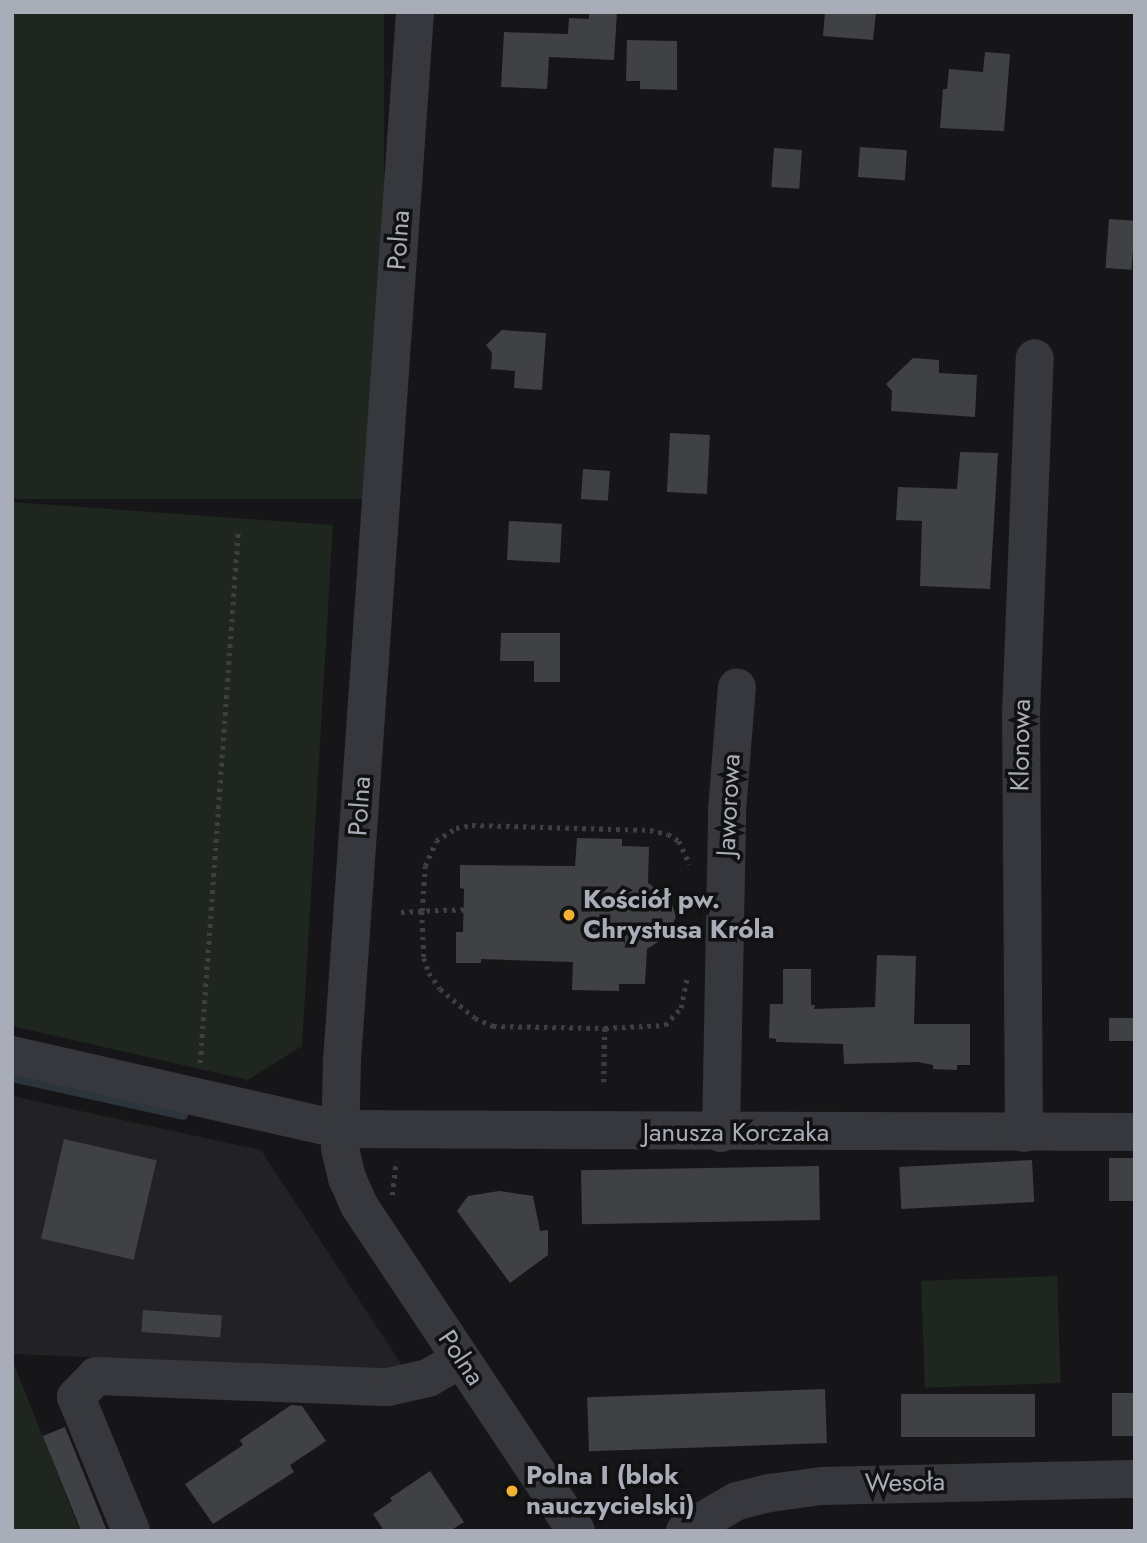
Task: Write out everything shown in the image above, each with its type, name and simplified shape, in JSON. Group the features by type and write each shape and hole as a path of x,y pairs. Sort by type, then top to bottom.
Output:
{"street":[{"name":"Polna","path":"415,12 338,1129 344,1170 359,1207 461,1359 568,1528"},
{"name":"Klonowa","path":"1024,1133 1021,715 1035,358"},
{"name":"Jaworowa","path":"721,1133 727,810 737,687"},
{"name":"Janusza Korczaka","path":"12,1055 338,1129 721,1133 1135,1132"},
{"path":"131,1531 76,1397 96,1376 388,1387 428,1378 461,1359"},
{"name":"Wesoła","path":"685,1531 737,1501 822,1486 1135,1479"}],"path":[{"path":"198,1099 238,532"},
{"path":"688,964 685,1001 670,1022 658,1027 493,1026 475,1018 440,989 429,973 422,944 422,911 425,866 436,841 456,828 472,825 650,830 668,834 679,841 692,871"},
{"path":"401,912 464,910"},
{"path":"604,1082 605,1028"},
{"path":"391,1204 397,1156"}],"shaded area":[{"path":"12,12 384,12 384,499 12,499"},
{"path":"12,502 333,525 302,1046 248,1080 12,1026"},
{"path":"12,1096 261,1150 405,1370 12,1354"},
{"path":"1057,1276 1061,1383 925,1388 921,1281"},
{"path":"12,1359 80,1531 12,1531"}],"building":[{"path":"589,12 617,12 614,60 549,57 547,89 501,87 504,32 568,34 569,18 589,19"},
{"path":"825,12 876,12 873,40 823,36"},
{"path":"627,40 677,41 677,90 640,89 640,81 626,81"},
{"path":"985,52 1010,54 1004,131 940,128 943,89 947,89 949,69 983,72"},
{"path":"860,147 907,150 905,180 858,177"},
{"path":"774,148 802,150 799,189 771,187"},
{"path":"1109,219 1135,221 1132,270 1106,268"},
{"path":"502,330 546,333 542,390 514,388 515,371 491,369 492,353 486,345"},
{"path":"913,358 939,360 939,373 977,375 975,417 891,411 892,391 886,384"},
{"path":"670,433 710,435 707,494 667,492"},
{"path":"960,452 998,453 990,589 920,586 922,521 896,520 898,487 957,489"},
{"path":"583,469 610,471 608,501 581,499"},
{"path":"509,521 562,524 560,563 507,560"},
{"path":"501,633 560,633 560,682 534,682 534,661 500,661"},
{"name":"Kościół pw. Chrystusa Króla","path":"577,838 622,839 622,846 649,847 648,883 670,898 676,917 667,936 647,949 645,984 619,984 619,991 572,990 573,962 481,959 481,963 456,963 456,932 463,932 464,889 460,888 460,865 575,866"},
{"path":"877,955 916,956 914,1024 970,1024 970,1065 957,1065 957,1070 933,1069 933,1065 918,1062 844,1064 843,1044 776,1042 776,1039 769,1038 770,1004 783,1004 783,969 811,969 811,1005 815,1005 814,1009 875,1007"},
{"path":"1109,1018 1135,1018 1135,1041 1109,1041"},
{"path":"64,1139 157,1160 134,1260 41,1238"},
{"path":"1109,1158 1135,1158 1135,1201 1109,1201"},
{"path":"1032,1160 1034,1202 901,1209 899,1167"},
{"path":"819,1166 820,1220 582,1224 581,1170"},
{"path":"499,1191 533,1196 540,1231 548,1230 548,1255 510,1283 457,1211 468,1196"},
{"path":"143,1310 222,1316 220,1337 141,1332"},
{"path":"825,1389 827,1443 589,1451 587,1397"},
{"path":"1112,1393 1135,1393 1135,1436 1112,1436"},
{"path":"901,1394 1035,1394 1035,1437 901,1437"},
{"path":"291,1405 302,1406 326,1441 290,1465 294,1472 213,1524 185,1484 243,1445 240,1440"},
{"path":"65,1427 107,1531 81,1531 43,1436"},
{"path":"430,1471 464,1522 450,1531 384,1531 373,1514 392,1501 390,1498"}],"waterway":[{"path":"12,1077 183,1115"}],"place":[{"name":"Kościół pw. Chrystusa Króla","path":"569,915"},
{"name":"Polna I (blok nauczycielski)","path":"512,1491"}]}
